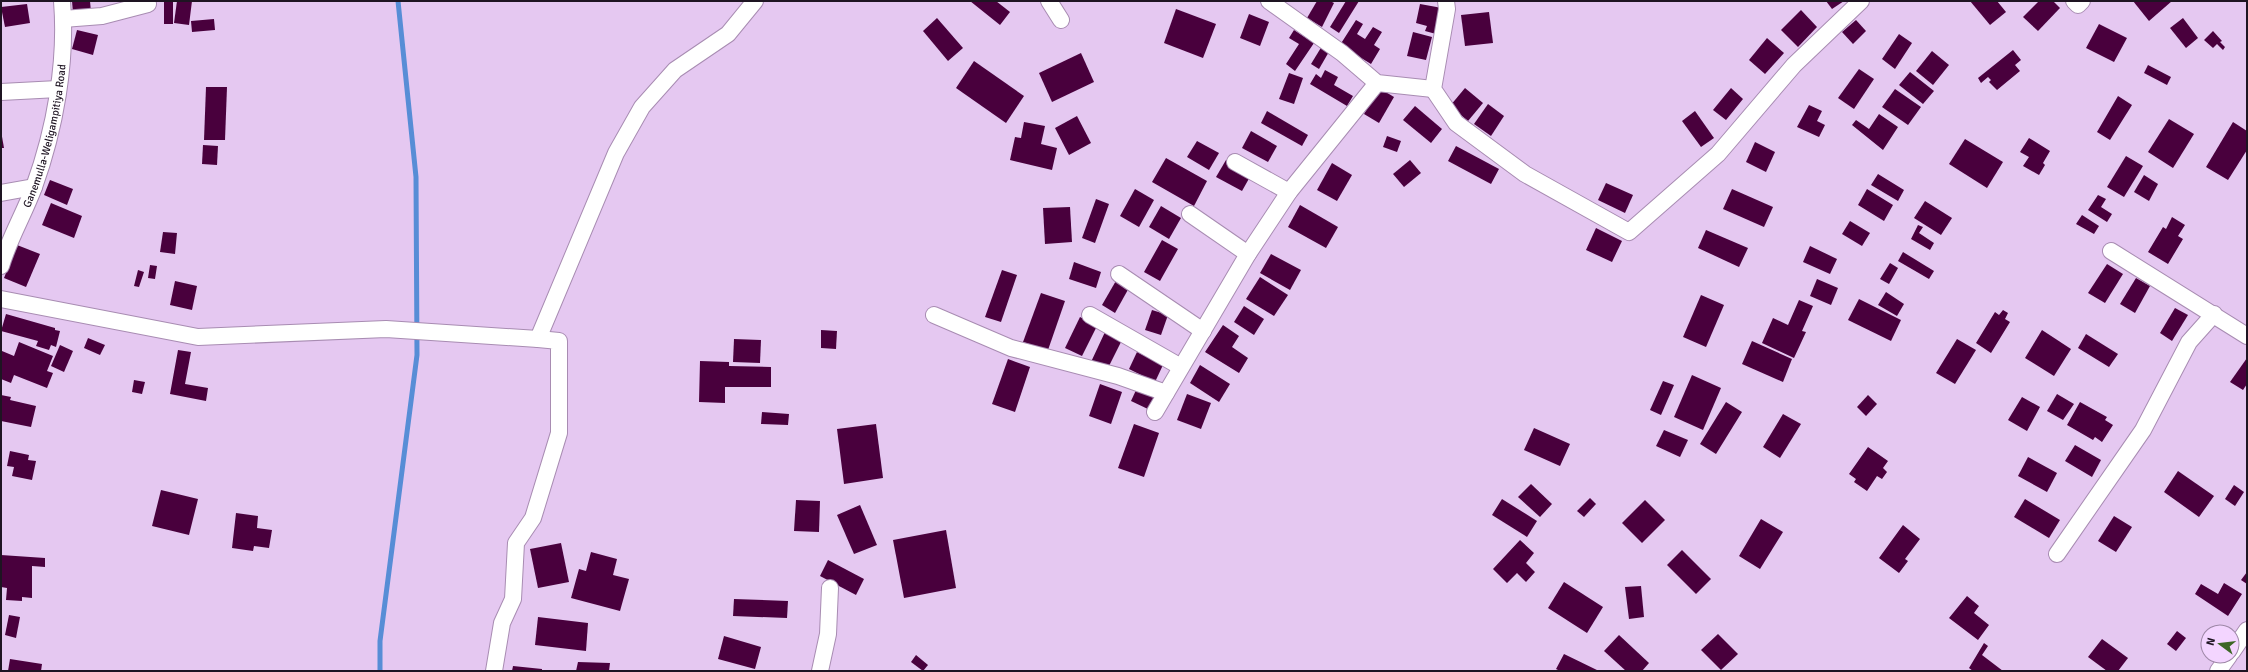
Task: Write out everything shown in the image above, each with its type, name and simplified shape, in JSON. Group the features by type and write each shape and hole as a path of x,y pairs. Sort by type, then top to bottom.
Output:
{"street":[{"name":"Ganemulla-Weligampitiya Road","path":"1,266 34,187 58,89 63,19 62,1"},
{"path":"538,339 616,153 642,107 676,70 728,34 754,1"},
{"path":"1049,1 1060,20"},
{"path":"1269,1 1342,53 1377,83 1433,89"},
{"path":"1446,1 1447,9 1433,89 1456,123 1525,174 1629,232 1718,154 1794,65 1861,1"},
{"path":"2074,1 2078,5 2082,1"},
{"path":"63,19 102,16 148,4"},
{"path":"1155,412 1248,254 1289,192 1377,83"},
{"path":"1,92 58,89"},
{"path":"1234,162 1289,192"},
{"path":"1,193 34,187"},
{"path":"1190,214 1248,254"},
{"path":"2111,251 2247,336"},
{"path":"1119,274 1203,331"},
{"path":"1,299 198,337 386,330 559,341 559,433 533,518 516,543 513,599 502,623 494,671"},
{"path":"2057,554 2143,430 2189,342 2214,314"},
{"path":"934,315 1011,348 1118,376 1166,394"},
{"path":"1090,315 1181,367"},
{"path":"820,671 828,634 830,588"},
{"path":"2240,640 2247,630"}],"building":[{"path":"72,1 90,1 91,12 73,13"},
{"path":"164,1 173,1 173,24 164,24"},
{"path":"177,1 192,1 189,25 174,23"},
{"path":"970,1 996,1 1010,12 1000,25"},
{"path":"1317,1 1330,1 1334,3 1322,27 1307,18"},
{"path":"1346,1 1359,1 1339,33 1330,27"},
{"path":"1826,1 1844,1 1832,9"},
{"path":"1970,1 1997,1 2006,12 1990,25"},
{"path":"2039,1 2053,1 2060,8 2038,31 2023,17"},
{"path":"2133,1 2172,1 2149,21"},
{"path":"27,4 30,23 5,27 1,7"},
{"path":"1420,4 1442,8 1436,34 1425,31 1427,26 1416,23"},
{"path":"1176,9 1216,24 1203,58 1164,43"},
{"path":"1801,10 1817,27 1798,47 1781,30"},
{"path":"1489,12 1493,43 1465,46 1461,15"},
{"path":"1249,14 1269,22 1260,46 1240,38"},
{"path":"937,18 963,48 948,61 923,31"},
{"path":"2183,18 2198,38 2186,48 2170,28"},
{"path":"214,19 215,30 192,32 191,21"},
{"path":"1356,20 1363,24 1357,34 1365,39 1373,27 1382,32 1374,45 1380,49 1371,64 1340,45"},
{"path":"1856,20 1866,31 1853,44 1842,32"},
{"path":"2099,24 2127,38 2114,62 2086,48"},
{"path":"77,30 98,35 93,55 72,49"},
{"path":"1294,30 1314,43 1295,71 1286,64 1299,44 1289,38"},
{"path":"2213,31 2222,41 2220,42 2225,47 2223,50 2217,44 2213,48 2204,40"},
{"path":"1413,32 1432,37 1426,60 1407,56"},
{"path":"1899,34 1912,43 1895,69 1882,59"},
{"path":"1767,38 1784,53 1765,74 1749,60"},
{"path":"1322,46 1330,50 1319,69 1311,64"},
{"path":"2013,50 2021,60 2015,65 2020,71 1997,90 1989,82 1991,80 1988,77 1981,83 1978,78"},
{"path":"1932,51 1949,65 1933,85 1916,71"},
{"path":"1081,53 1094,82 1052,102 1039,73"},
{"path":"974,61 1024,96 1006,123 956,88"},
{"path":"2148,65 2171,77 2167,85 2144,73"},
{"path":"1859,69 1874,79 1854,109 1838,98"},
{"path":"1325,70 1338,77 1334,85 1353,96 1347,106 1310,84 1316,74 1321,78"},
{"path":"1910,72 1934,91 1923,104 1899,85"},
{"path":"1289,73 1303,78 1294,104 1279,99"},
{"path":"206,87 227,87 225,140 204,140"},
{"path":"1379,88 1394,97 1379,123 1364,114"},
{"path":"1465,88 1483,103 1468,121 1450,106"},
{"path":"1731,88 1743,99 1726,120 1713,110"},
{"path":"1895,89 1921,107 1908,125 1882,107"},
{"path":"2118,96 2132,105 2110,140 2097,132"},
{"path":"1488,104 1504,116 1491,136 1474,124"},
{"path":"1809,105 1822,111 1817,121 1825,125 1819,137 1797,127"},
{"path":"1415,106 1442,129 1431,143 1403,120"},
{"path":"1267,111 1308,135 1302,146 1261,123"},
{"path":"1695,111 1714,138 1701,147 1682,121"},
{"path":"1879,114 1898,127 1883,150 1852,125 1856,120 1869,129"},
{"path":"1077,116 1091,143 1069,155 1055,128"},
{"path":"2169,119 2194,134 2173,168 2148,152"},
{"path":"1024,122 1045,126 1041,144 1057,148 1052,170 1010,160 1015,137 1021,138"},
{"path":"2233,122 2247,131 2247,150 2228,180 2206,167"},
{"path":"1,131 4,148 1,148"},
{"path":"1251,131 1277,146 1268,162 1242,148"},
{"path":"1387,136 1401,141 1397,152 1383,147"},
{"path":"2029,138 2050,151 2043,163 2045,165 2039,175 2023,166 2029,157 2020,152"},
{"path":"1965,139 2003,162 1987,188 1949,164"},
{"path":"1197,141 1219,153 1209,170 1187,157"},
{"path":"1755,142 1775,152 1766,172 1746,162"},
{"path":"203,145 218,146 217,165 202,164"},
{"path":"1456,146 1499,169 1491,184 1448,161"},
{"path":"2126,156 2143,166 2124,197 2107,187"},
{"path":"1166,158 1207,181 1194,206 1152,182"},
{"path":"1226,160 1251,175 1242,191 1216,177"},
{"path":"1410,160 1421,173 1404,187 1393,174"},
{"path":"1332,163 1352,175 1337,201 1317,190"},
{"path":"1878,174 1904,190 1898,201 1871,185"},
{"path":"2144,175 2158,184 2149,201 2134,192"},
{"path":"50,180 73,189 67,205 44,195"},
{"path":"1606,183 1633,195 1625,213 1598,200"},
{"path":"1135,189 1154,200 1139,227 1120,216"},
{"path":"1732,189 1773,207 1764,227 1723,209"},
{"path":"1867,189 1893,205 1884,221 1858,205"},
{"path":"2098,195 2106,199 2101,207 2112,214 2107,222 2088,210"},
{"path":"1096,199 1109,204 1095,243 1082,238"},
{"path":"1925,201 1952,218 1941,235 1914,218"},
{"path":"51,203 82,216 74,238 42,225"},
{"path":"1300,205 1338,227 1326,248 1288,227"},
{"path":"1161,206 1181,218 1169,239 1149,227"},
{"path":"1070,207 1072,242 1045,244 1043,208"},
{"path":"2082,215 2099,226 2094,234 2076,224"},
{"path":"2172,217 2185,225 2178,236 2183,239 2168,264 2148,252 2163,227 2166,229"},
{"path":"1850,221 1870,233 1862,246 1842,234"},
{"path":"1918,225 1923,227 1919,233 1934,243 1930,250 1911,239"},
{"path":"1596,228 1622,241 1612,262 1586,250"},
{"path":"1706,230 1748,248 1739,267 1698,248"},
{"path":"163,232 177,233 175,254 160,252"},
{"path":"1162,240 1178,249 1160,281 1144,272"},
{"path":"17,245 40,254 26,287 4,278"},
{"path":"1810,246 1837,259 1830,274 1803,262"},
{"path":"1903,252 1934,271 1929,279 1898,261"},
{"path":"1271,254 1301,270 1290,290 1260,273"},
{"path":"1074,262 1101,272 1096,288 1069,279"},
{"path":"1890,263 1898,268 1889,284 1880,279"},
{"path":"2107,264 2123,274 2105,303 2088,293"},
{"path":"150,265 157,266 155,279 148,278"},
{"path":"138,270 144,272 139,287 134,286"},
{"path":"1002,270 1017,275 1001,322 985,317"},
{"path":"1260,277 1288,295 1274,316 1246,299"},
{"path":"2136,278 2150,286 2135,313 2120,304"},
{"path":"1117,279 1130,286 1115,313 1102,305"},
{"path":"1817,279 1838,288 1831,305 1810,296"},
{"path":"175,281 197,286 192,310 170,305"},
{"path":"1886,292 1904,304 1897,316 1878,305"},
{"path":"1041,293 1065,301 1048,350 1023,342"},
{"path":"1701,295 1724,305 1706,347 1683,337"},
{"path":"1859,299 1901,320 1891,341 1848,320"},
{"path":"1799,300 1813,306 1802,331 1806,332 1794,358 1762,343 1773,318 1788,325"},
{"path":"1244,306 1264,319 1254,335 1234,322"},
{"path":"2175,308 2188,315 2172,341 2160,333"},
{"path":"1152,310 1168,315 1161,335 1145,330"},
{"path":"2003,310 2008,313 2005,319 2010,322 1991,353 1976,343 1995,312 1999,315"},
{"path":"6,314 55,328 55,330 60,331 56,347 51,345 49,350 36,346 38,341 1,331"},
{"path":"1080,317 1097,326 1082,356 1065,348"},
{"path":"1223,325 1239,336 1232,347 1248,358 1239,373 1205,352"},
{"path":"821,330 837,331 836,349 821,348"},
{"path":"2042,330 2071,349 2054,376 2025,358"},
{"path":"1105,332 1122,340 1107,370 1091,362"},
{"path":"2086,334 2118,354 2109,367 2078,348"},
{"path":"88,338 105,345 100,355 84,348"},
{"path":"734,339 761,340 760,363 733,362"},
{"path":"1957,339 1976,350 1955,384 1936,373"},
{"path":"1752,341 1792,359 1783,382 1742,364"},
{"path":"19,342 53,356 47,371 53,373 47,388 14,375 11,383 1,379 2,351 14,356"},
{"path":"60,345 73,351 64,372 51,366"},
{"path":"178,350 191,352 185,384 208,388 206,401 170,394"},
{"path":"1137,352 1163,365 1155,382 1129,369"},
{"path":"2247,358 2247,384 2243,390 2230,382"},
{"path":"1008,359 1030,367 1015,412 992,404"},
{"path":"700,361 729,362 729,366 771,367 771,387 725,387 725,403 699,402"},
{"path":"1200,365 1230,384 1219,402 1190,383"},
{"path":"1692,375 1721,388 1703,430 1674,417"},
{"path":"134,380 145,382 142,394 132,392"},
{"path":"1663,381 1674,385 1661,415 1650,410"},
{"path":"1100,384 1122,392 1111,424 1089,416"},
{"path":"1137,388 1156,397 1150,410 1131,401"},
{"path":"1187,394 1211,403 1201,429 1177,420"},
{"path":"2057,394 2074,404 2063,420 2047,411"},
{"path":"1,395 11,397 10,400 36,406 31,427 1,421"},
{"path":"1868,395 1877,404 1866,416 1857,407"},
{"path":"2022,397 2040,407 2027,431 2008,420"},
{"path":"1726,402 1742,412 1716,454 1700,444"},
{"path":"2080,402 2107,417 2105,420 2113,425 2102,442 2095,437 2093,440 2067,425"},
{"path":"762,412 789,414 788,425 761,424"},
{"path":"1783,414 1801,424 1780,458 1763,447"},
{"path":"876,424 883,478 844,484 837,429"},
{"path":"1134,424 1159,433 1144,477 1118,468"},
{"path":"1534,428 1570,444 1560,466 1524,450"},
{"path":"1664,430 1688,440 1680,457 1656,446"},
{"path":"2075,445 2101,460 2092,477 2065,461"},
{"path":"1868,447 1888,461 1883,468 1887,472 1882,479 1877,476 1867,491 1854,482 1856,479 1849,474"},
{"path":"10,451 29,455 28,460 36,461 32,480 12,476 14,467 7,466"},
{"path":"2028,457 2057,473 2047,492 2018,476"},
{"path":"2178,471 2214,496 2199,517 2164,492"},
{"path":"1531,484 1552,504 1540,517 1518,497"},
{"path":"2234,485 2244,492 2235,506 2225,499"},
{"path":"161,490 198,499 189,535 152,526"},
{"path":"1590,498 1596,504 1584,517 1577,511"},
{"path":"1502,499 1537,521 1527,537 1492,515"},
{"path":"2025,499 2060,520 2049,538 2014,517"},
{"path":"796,500 820,501 819,532 794,531"},
{"path":"1645,500 1665,520 1642,543 1622,523"},
{"path":"860,505 877,545 854,554 837,515"},
{"path":"236,513 258,516 257,528 272,530 269,548 254,546 253,551 232,548"},
{"path":"2114,516 2132,527 2116,552 2098,541"},
{"path":"1761,519 1783,532 1760,569 1739,556"},
{"path":"1903,525 1920,539 1905,559 1908,561 1899,573 1879,558"},
{"path":"946,530 956,588 904,598 893,540"},
{"path":"1520,540 1534,553 1526,563 1535,572 1526,582 1517,573 1507,583 1493,569"},
{"path":"561,543 569,582 538,588 530,549"},
{"path":"1682,550 1711,579 1696,594 1667,565"},
{"path":"591,552 617,559 613,575 629,579 620,611 571,598 579,569 586,571"},
{"path":"1,555 45,558 45,567 32,566 32,598 22,597 22,601 6,600 7,588 1,587"},
{"path":"828,560 864,579 856,595 820,576"},
{"path":"2247,572 2247,584 2241,580"},
{"path":"1564,582 1603,607 1587,633 1548,608"},
{"path":"2224,583 2242,594 2228,616 2195,594 2201,584 2218,594"},
{"path":"1641,586 1644,617 1629,619 1625,587"},
{"path":"1967,596 1979,606 1974,613 1989,625 1978,640 1949,618"},
{"path":"734,599 788,601 787,618 733,616"},
{"path":"9,615 20,617 16,638 5,635"},
{"path":"538,617 588,623 586,651 535,645"},
{"path":"2177,631 2186,638 2176,651 2167,644"},
{"path":"1718,634 1738,654 1721,670 1701,650"},
{"path":"1619,635 1649,663 1642,671 1626,671 1604,651"},
{"path":"724,636 761,647 755,669 718,659"},
{"path":"2102,639 2128,658 2118,671 2107,671 2088,657"},
{"path":"1984,643 1988,646 1982,655 2003,671 1973,671 1969,668"},
{"path":"1564,654 1599,671 1560,671 1556,669"},
{"path":"916,655 928,665 923,671 911,662"},
{"path":"10,659 42,664 41,671 8,671"},
{"path":"578,662 610,663 609,671 576,671"},
{"path":"513,666 542,669 542,671 512,671"}],"waterway":[{"path":"380,671 380,641 417,355 416,177 398,1"}]}
